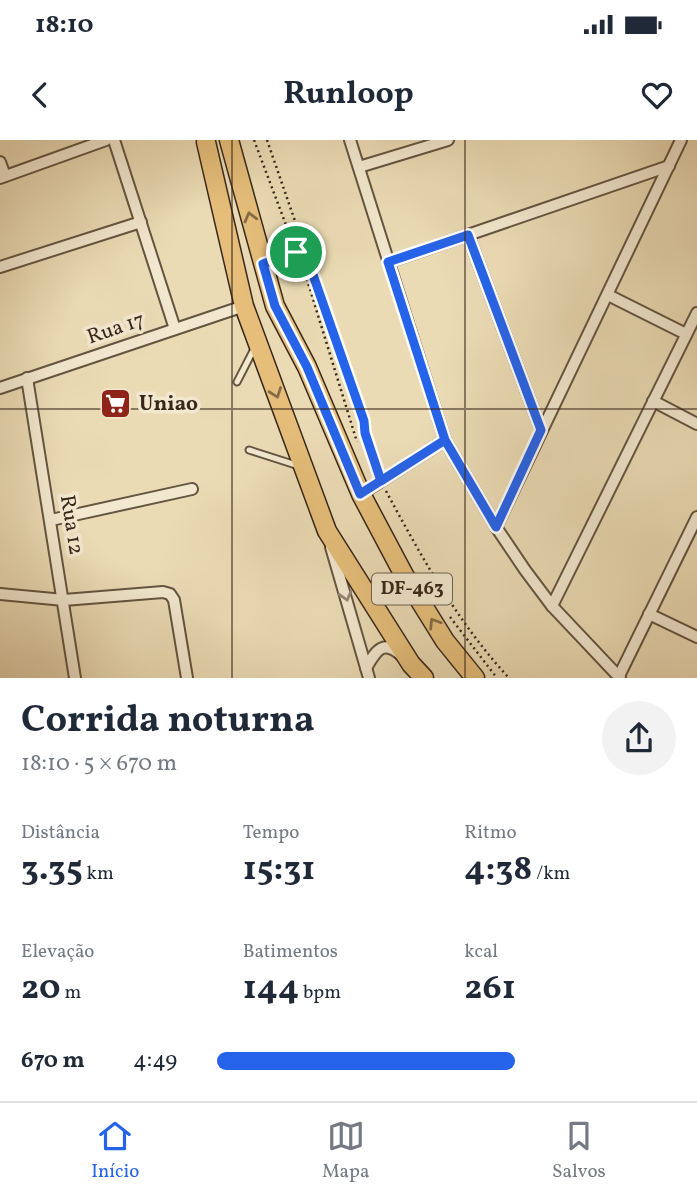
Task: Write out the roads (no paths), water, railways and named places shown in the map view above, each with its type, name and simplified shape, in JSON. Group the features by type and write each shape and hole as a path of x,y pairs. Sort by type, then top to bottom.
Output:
{"main road":[{"name":"DF-463","path":"229,140 275,306 307,367 360,494 404,575 438,630 475,677"},
{"name":"DF-463","path":"209,141 244,306 327,531 411,664 424,677"}],"street":[{"path":"0,162 2,177 106,140"},
{"path":"114,140 175,329"},
{"path":"350,140 445,440 496,527 552,606 620,677 697,517"},
{"path":"359,167 448,140"},
{"path":"496,527 681,140"},
{"path":"388,262 668,166"},
{"path":"0,267 141,222"},
{"path":"468,235 541,430"},
{"path":"608,295 686,334"},
{"name":"Rua 17","path":"0,388 244,306"},
{"path":"552,606 697,313"},
{"name":"Rua 12","path":"27,378 75,677"},
{"path":"653,401 697,424"},
{"path":"360,494 445,440"},
{"path":"51,520 192,489"},
{"path":"327,531 367,673"},
{"path":"0,594 64,600 163,592 170,594 174,600 187,677"},
{"path":"649,614 697,637"},
{"path":"367,673 376,651 385,647 396,650 411,664"}],"lane":[{"path":"237,382 258,344"},
{"path":"250,450 303,467"}],"place":[{"name":"Uniao","path":"116,404"}]}
